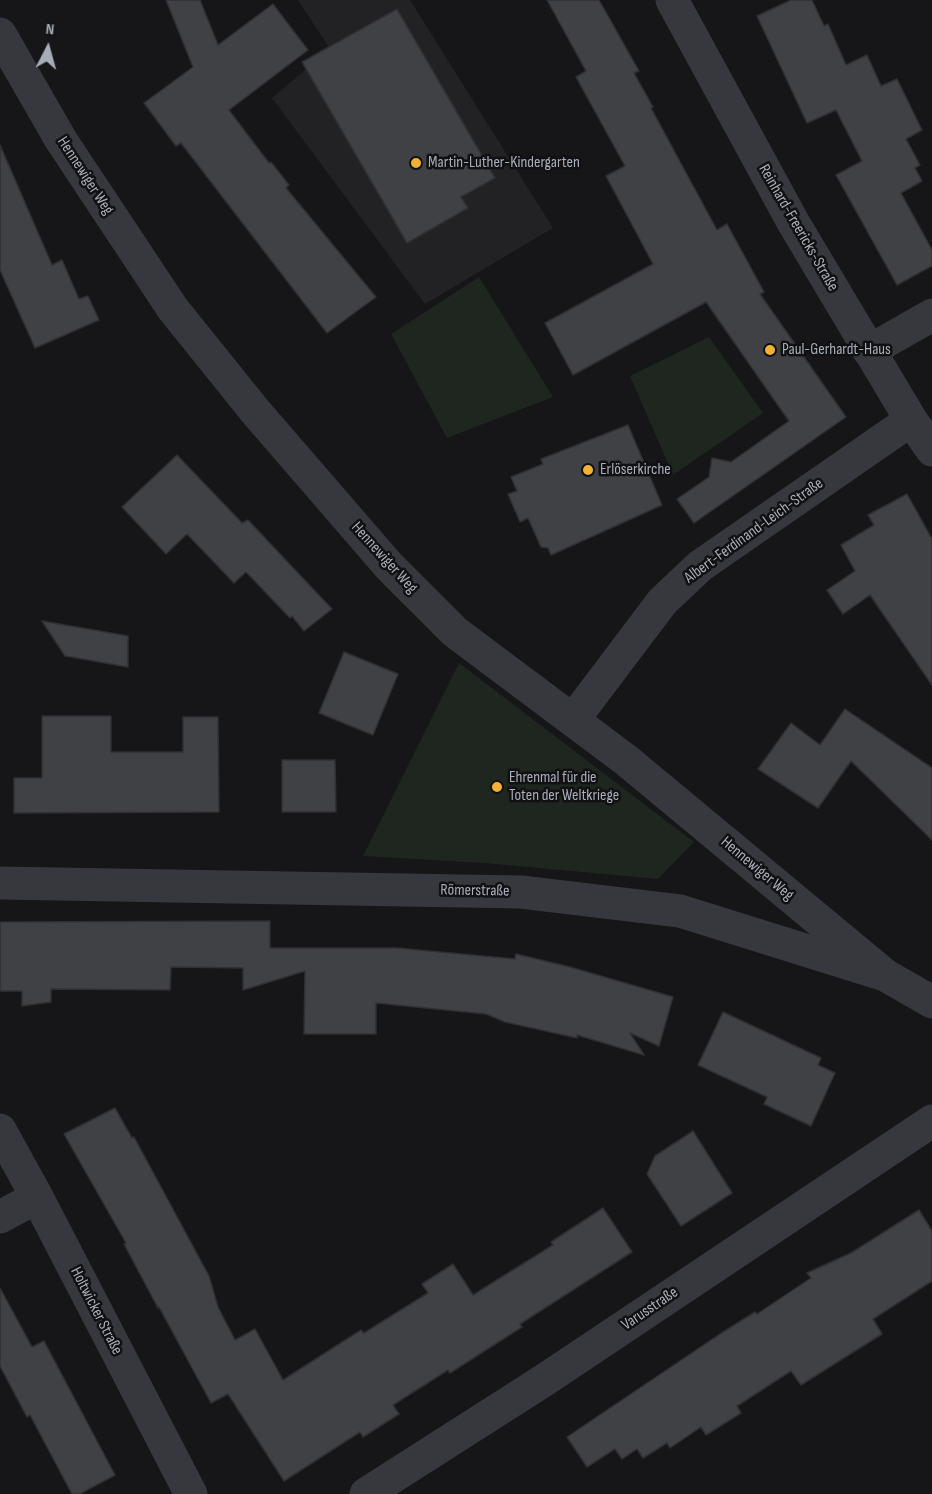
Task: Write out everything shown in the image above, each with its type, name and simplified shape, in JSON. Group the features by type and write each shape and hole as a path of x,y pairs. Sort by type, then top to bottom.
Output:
{"street":[{"name":"Reinhard-Freericks-Straße","path":"672,0 793,222 910,420 932,450"},
{"name":"Hennewiger Weg","path":"0,34 61,140 173,309 255,411 389,566 455,633 626,760 885,975"},
{"path":"869,351 932,315"},
{"name":"Albert-Ferdinand-Leich-Straße","path":"573,720 662,602 700,566 910,420"},
{"name":"Römerstraße","path":"0,883 521,892 680,911 885,975 932,1002"},
{"name":"Varusstraße","path":"366,1494 546,1379 932,1121"},
{"name":"Holtwicker Straße","path":"0,1130 191,1494"},
{"path":"0,1217 37,1197"}],"shaded area":[{"name":"Martin-Luther-Kindergarten","path":"298,0 410,0 553,228 425,304 272,98 330,49"},
{"path":"479,277 553,397 447,438 391,334"},
{"path":"709,337 763,413 673,475 630,376"},
{"path":"459,663 694,842 658,879 484,863 363,856"}],"building":[{"path":"166,0 200,0 218,45 273,4 308,50 229,110 269,163 271,162 289,185 286,188 376,297 327,333 181,143 176,146 144,103 193,67"},
{"name":"Paul-Gerhardt-Haus","path":"547,0 599,0 639,71 634,73 653,107 651,108 717,230 727,224 764,292 760,294 846,417 694,523 677,499 709,477 712,458 731,462 789,421 706,302 573,375 545,323 653,264 606,176 625,166 576,77 586,71"},
{"path":"791,0 812,0 824,26 828,24 846,65 867,55 881,86 897,79 922,130 906,139 920,165 915,168 922,181 901,193 932,250 932,266 897,285 836,175 862,161 836,110 807,123 757,16"},
{"path":"397,9 495,178 461,197 468,208 407,243 302,62"},
{"path":"0,145 52,265 62,260 79,299 88,296 99,320 35,348 0,270"},
{"name":"Erlöserkirche","path":"628,425 662,505 551,555 548,548 541,547 528,518 520,522 508,494 517,491 511,477 543,464 541,459"},
{"path":"177,455 242,523 248,520 332,609 304,631 292,616 290,618 246,572 234,583 187,534 166,554 122,507"},
{"path":"907,494 932,539 932,685 870,595 843,614 827,590 855,571 841,545 874,525 868,515"},
{"path":"42,621 128,636 128,667 65,656"},
{"path":"344,652 398,674 373,735 319,713"},
{"path":"845,709 932,768 932,840 851,761 818,808 758,769 791,723 820,745"},
{"path":"42,716 111,716 111,752 183,752 183,717 218,717 219,812 14,813 14,778 42,778"},
{"path":"282,760 335,760 336,812 282,812"},
{"path":"270,921 270,948 397,948 515,959 516,954 673,997 659,1046 630,1033 644,1055 577,1035 577,1038 505,1022 486,1014 376,1003 376,1034 304,1034 305,971 243,990 243,968 171,967 170,990 51,989 51,1002 22,1006 22,991 0,991 0,922"},
{"path":"723,1012 821,1058 818,1065 835,1073 811,1126 764,1104 767,1097 698,1065"},
{"path":"115,1108 132,1138 134,1137 209,1276 218,1307 235,1340 255,1329 283,1380 361,1330 364,1333 428,1293 422,1284 453,1264 473,1295 553,1245 551,1242 603,1208 632,1252 520,1324 522,1327 450,1373 448,1370 393,1405 399,1414 363,1437 360,1432 284,1481 228,1394 211,1403 124,1244 126,1243 64,1134"},
{"path":"693,1131 732,1193 681,1226 647,1174 655,1156"},
{"path":"919,1210 932,1231 932,1281 873,1319 882,1334 801,1385 791,1371 737,1406 741,1413 706,1435 701,1427 670,1448 667,1443 643,1458 637,1449 622,1459 615,1449 587,1467 567,1437 720,1334 755,1312 757,1314 811,1278 807,1273 851,1253"},
{"path":"0,1288 32,1347 44,1341 115,1475 80,1494 72,1494 30,1415 27,1417 0,1366"}],"place":[{"name":"Martin-Luther-Kindergarten","path":"416,163"},
{"name":"Paul-Gerhardt-Haus","path":"770,350"},
{"name":"Erlöserkirche","path":"588,470"},
{"name":"Ehrenmal für die Toten der Weltkriege","path":"497,787"}]}
